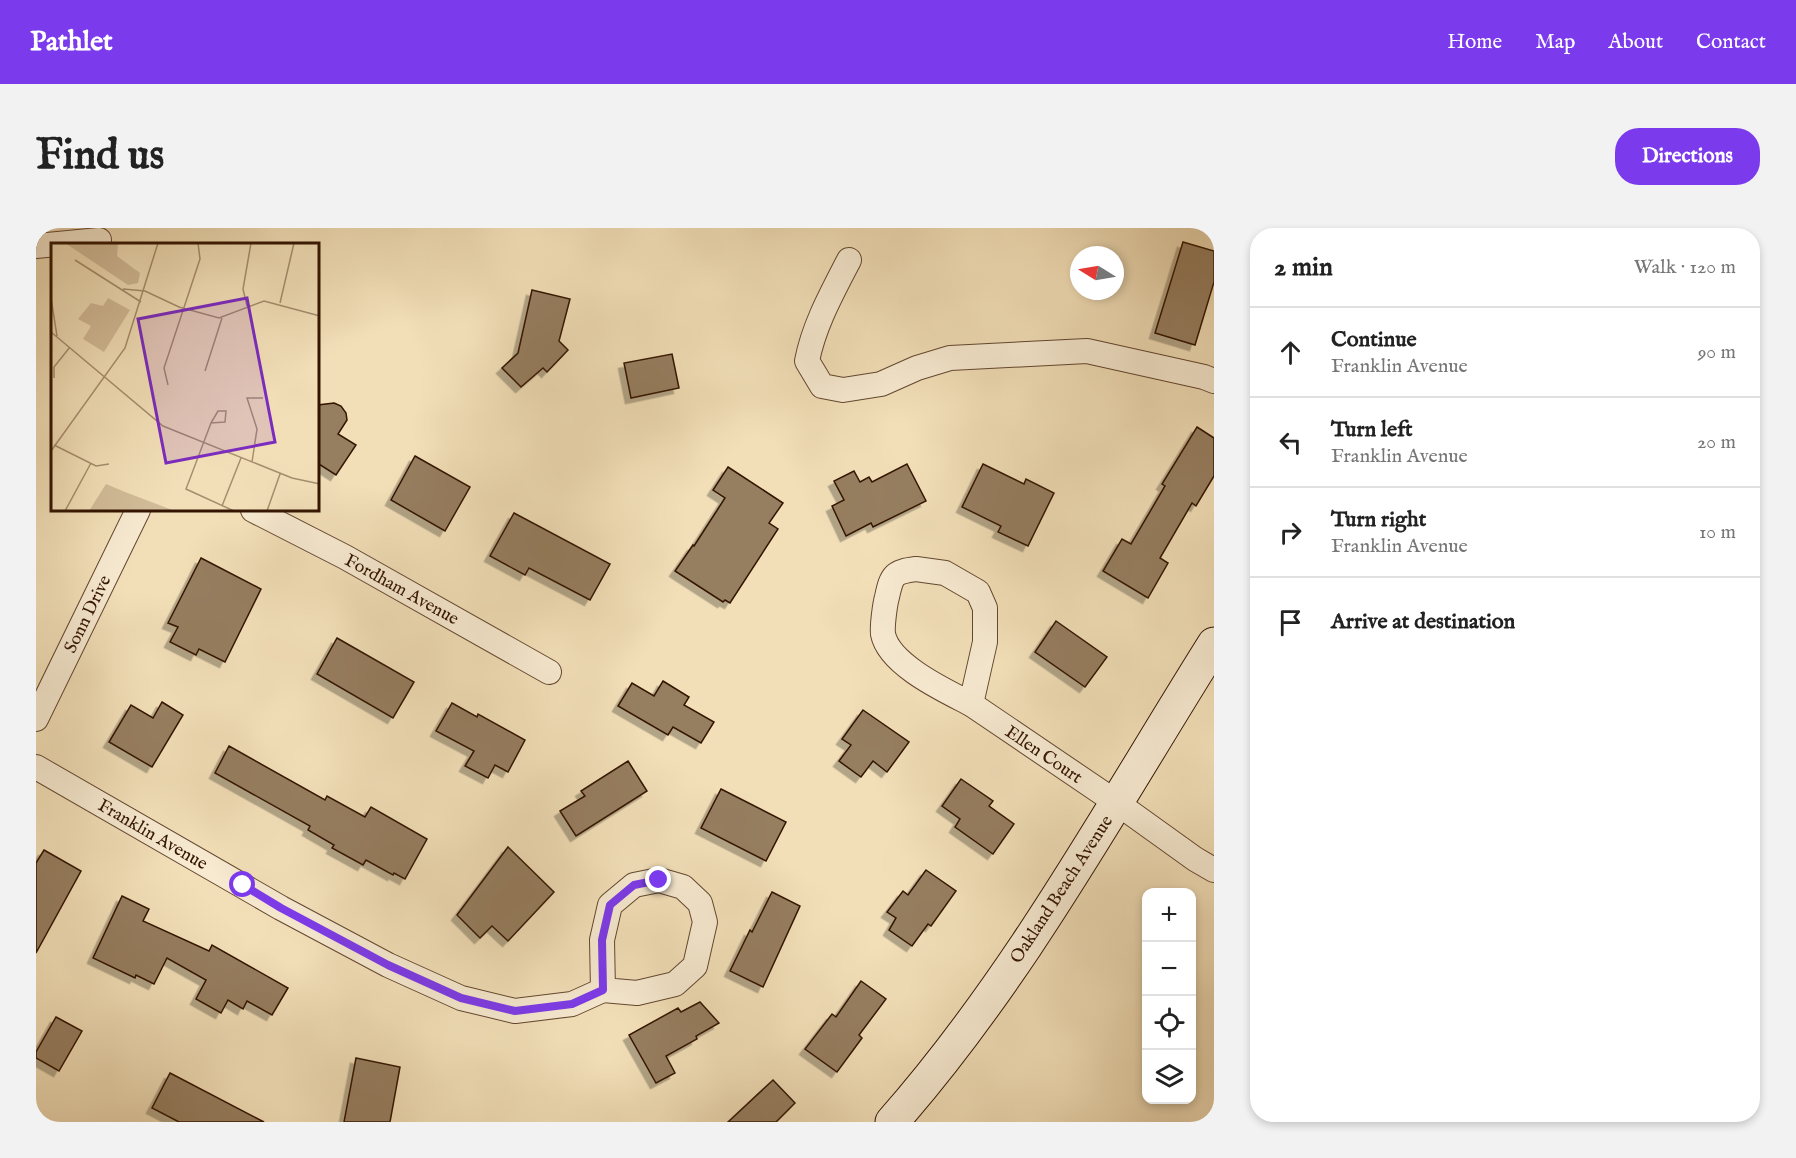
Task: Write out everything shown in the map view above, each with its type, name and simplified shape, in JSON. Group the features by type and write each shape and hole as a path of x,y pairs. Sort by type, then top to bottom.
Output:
{"street":[{"path":"57,243 98,237"},
{"path":"36,246 51,244"},
{"path":"849,260 811,340 807,361 822,386 843,390 881,384 917,368 950,358 1088,351 1214,381"},
{"name":"Sonn Drive","path":"36,719 137,512"},
{"name":"Fordham Avenue","path":"257,512 345,557 549,672"},
{"name":"Ellen Court","path":"971,704 985,642 985,608 978,592 945,573 916,568 899,571 892,579 886,598 883,633 891,651 923,679 971,704 1214,870"},
{"name":"Oakland Beach Avenue","path":"892,1122 921,1089 976,1016 1031,937 1117,803 1214,644"},
{"name":"Franklin Avenue","path":"36,767 281,908 388,965 461,998 515,1011 572,1004 603,990 637,993 675,984 695,966 705,922 700,903 683,886 659,880 634,885 610,905 602,940 603,990"}],"building":[{"path":"1183,242 1214,251 1214,282 1195,345 1155,333"},
{"path":"532,290 570,299 559,341 568,350 547,372 543,368 521,387 502,368 518,353"},
{"path":"672,354 679,388 631,398 624,363"},
{"path":"334,403 341,406 346,413 347,420 338,434 356,445 336,475 320,465 320,405"},
{"path":"1197,427 1214,438 1214,476 1196,506 1192,503 1160,558 1168,563 1148,598 1103,571 1122,539 1131,544 1165,486 1162,484"},
{"path":"415,456 470,487 445,531 391,500"},
{"path":"907,464 926,501 873,527 871,523 846,536 832,506 844,500 834,481 854,471 860,482 869,477 872,482"},
{"path":"983,464 1024,484 1026,479 1054,493 1028,546 998,532 1001,526 962,507"},
{"path":"728,467 783,503 769,523 778,529 730,603 725,600 723,602 675,571 725,498 713,490"},
{"path":"514,513 610,564 590,600 529,568 525,575 490,556"},
{"path":"201,558 261,589 225,662 199,649 196,655 170,642 178,627 168,623"},
{"path":"1056,621 1107,657 1085,687 1035,652"},
{"path":"337,638 414,682 393,718 317,674"},
{"path":"663,681 689,697 684,705 714,722 701,743 673,727 668,735 618,706 632,683 654,696"},
{"path":"162,702 183,715 152,767 109,742 131,705 153,718"},
{"path":"452,703 477,717 478,714 525,740 508,772 495,765 488,778 465,766 474,751 436,731"},
{"path":"863,710 909,742 887,772 873,761 861,777 839,761 851,745 842,739"},
{"path":"229,746 325,800 327,796 365,817 371,807 427,839 405,879 366,860 363,865 332,848 334,845 308,830 310,826 215,773"},
{"path":"628,761 647,791 576,836 560,811 585,796 581,791"},
{"path":"961,779 993,801 989,806 1014,824 993,854 955,827 960,819 942,806"},
{"path":"721,789 786,822 766,861 701,828"},
{"path":"508,847 554,892 508,941 492,926 480,938 457,915"},
{"path":"44,850 81,871 36,953 36,863"},
{"path":"926,870 956,891 931,926 928,924 912,946 889,930 896,918 887,912 903,891 908,895"},
{"path":"772,892 800,906 763,987 730,971"},
{"path":"122,896 149,909 143,921 209,951 212,945 288,988 272,1015 247,1001 243,1009 228,1000 221,1013 196,999 206,980 167,958 154,984 136,975 135,978 93,958"},
{"path":"861,981 886,999 859,1035 862,1038 837,1072 805,1049 832,1014 836,1017"},
{"path":"700,1002 719,1023 696,1036 697,1039 666,1056 675,1073 656,1083 629,1035 678,1008 681,1012"},
{"path":"56,1017 82,1031 59,1071 36,1058 36,1052"},
{"path":"356,1058 400,1067 390,1122 344,1122"},
{"path":"170,1073 264,1122 179,1122 152,1108"},
{"path":"773,1080 795,1103 776,1122 728,1122"}],"route":[{"path":"243,885 388,965 461,998 515,1011 572,1004 603,990 602,940 610,905 634,885 659,880"}]}
